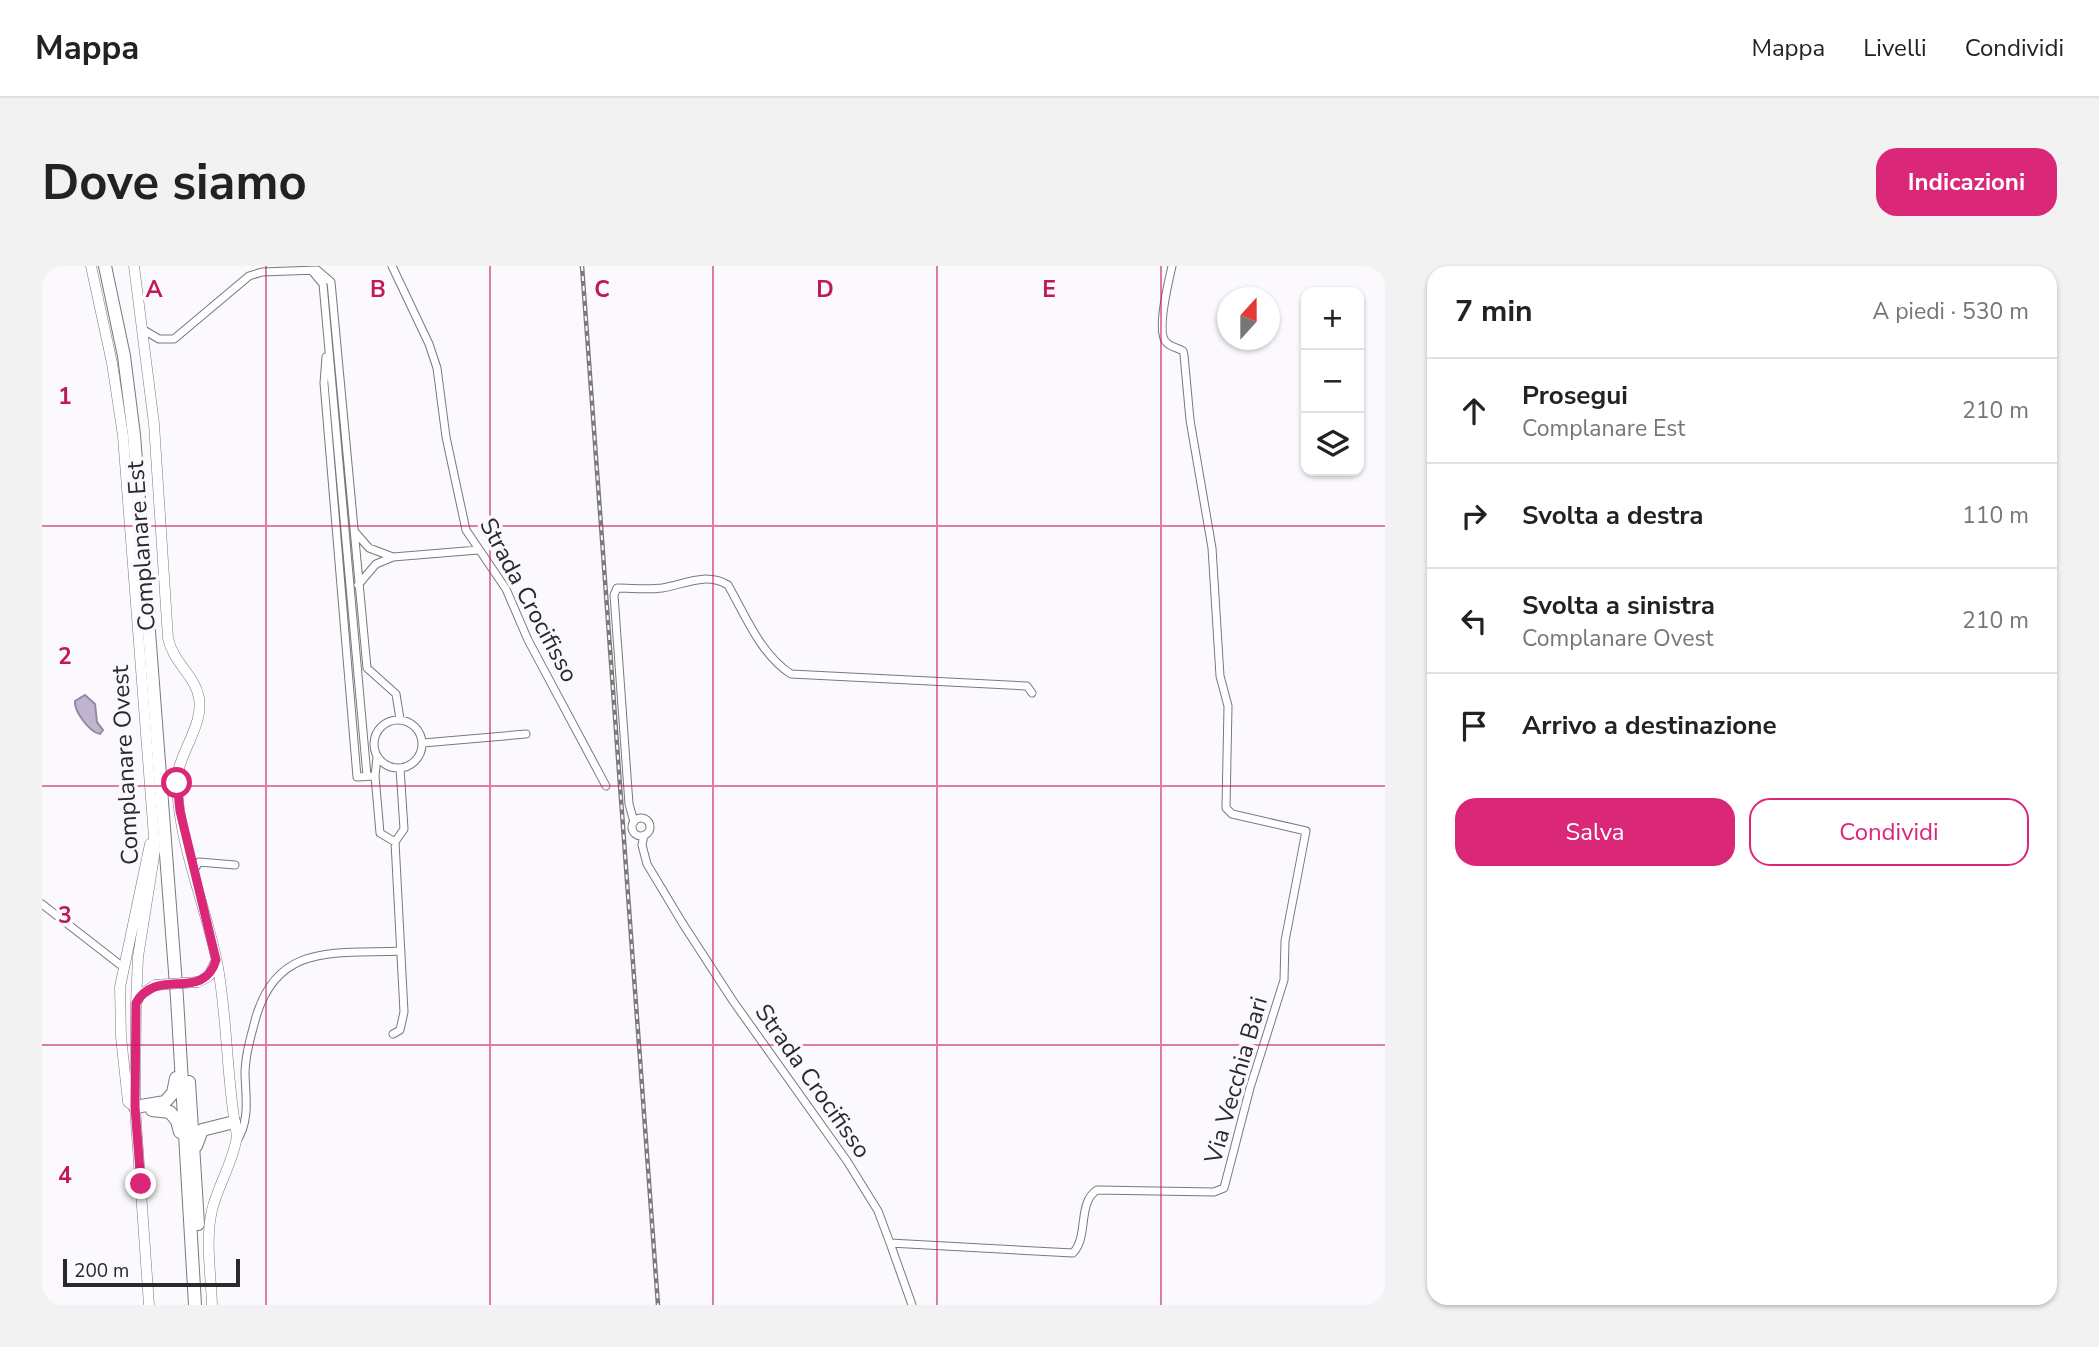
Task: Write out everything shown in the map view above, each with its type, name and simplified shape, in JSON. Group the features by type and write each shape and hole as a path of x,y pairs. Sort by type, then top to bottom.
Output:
{"highway":[{"path":"105,266 124,356 134,435 203,1305"},
{"path":"114,266 141,432 160,650 192,1115 189,1154 195,1305"},
{"path":"135,1107 165,1102 175,1087 177,998"},
{"path":"135,1107 145,1111 163,1109 170,1112 177,1121 189,1154"},
{"path":"192,1115 210,1122 225,1119 234,1122"},
{"path":"189,1154 202,1130 234,1122"}],"main road":[{"name":"Complanare Ovest","path":"91,266 112,363 123,436 155,850 137,974 136,1003 135,1107 149,1305"},
{"name":"Complanare Est","path":"134,266 154,424 168,638 172,655 195,685 200,703 194,727 179,762 177,783 194,870 216,960 236,1142 212,1210 209,1246 212,1305"},
{"path":"135,1107 128,1102 119,1003 123,967 153,833"},
{"path":"198,982 209,976 216,960"},
{"path":"137,974 155,985"},
{"path":"136,1003 141,995 155,985 198,982 208,984 221,993"}],"street":[{"name":"Strada Crocifisso","path":"392,266 429,344 437,368 446,437 466,530 515,606 528,640 606,786"},
{"name":"Via Vecchia Bari","path":"890,1243 1073,1253 1079,1242 1090,1197 1097,1190 1214,1192 1224,1188 1250,1088 1284,980 1285,941 1306,831 1232,814 1226,808 1228,706 1220,676 1212,548 1190,420 1184,355 1164,338 1164,308 1172,266"},
{"path":"142,329 159,339 174,339 249,276 309,269 325,274 331,282 367,668 396,694 400,719"},
{"path":"309,269 319,276 323,284 371,776 380,833 395,842"},
{"path":"355,531 369,548 393,557"},
{"path":"358,585 376,564 393,557 478,550"},
{"path":"629,804 650,828 640,834 629,804 614,595 617,587 661,588 704,578 718,580 728,585 769,655 778,666 791,674 1027,686 1032,693"},
{"path":"371,776 377,757 375,734 385,723 400,719 413,724 423,743 418,757 400,768 387,765 377,757"},
{"path":"423,743 526,734"},
{"path":"393,1034 403,1024 395,842 404,829 400,768"},
{"path":"634,822 643,819"},
{"name":"Strada Crocifisso","path":"640,834 645,857 733,1001 847,1161 878,1211 890,1243"},
{"path":"194,870 199,862 235,865"},
{"path":"42,904 123,967"},
{"path":"236,1142 246,1121 245,1066 252,1031 260,1005 277,974 292,963 308,958 401,951"},
{"path":"890,1243 912,1305"}],"shaded area":[{"path":"85,695 95,704 97,722 103,730 100,734 87,725 75,705 75,701"}],"railway":[{"path":"582,266 658,1305"}],"route":[{"path":"141,1184 135,1107 136,1003 146,989 155,985 204,980 213,971 216,960 180,811 177,783"}]}
